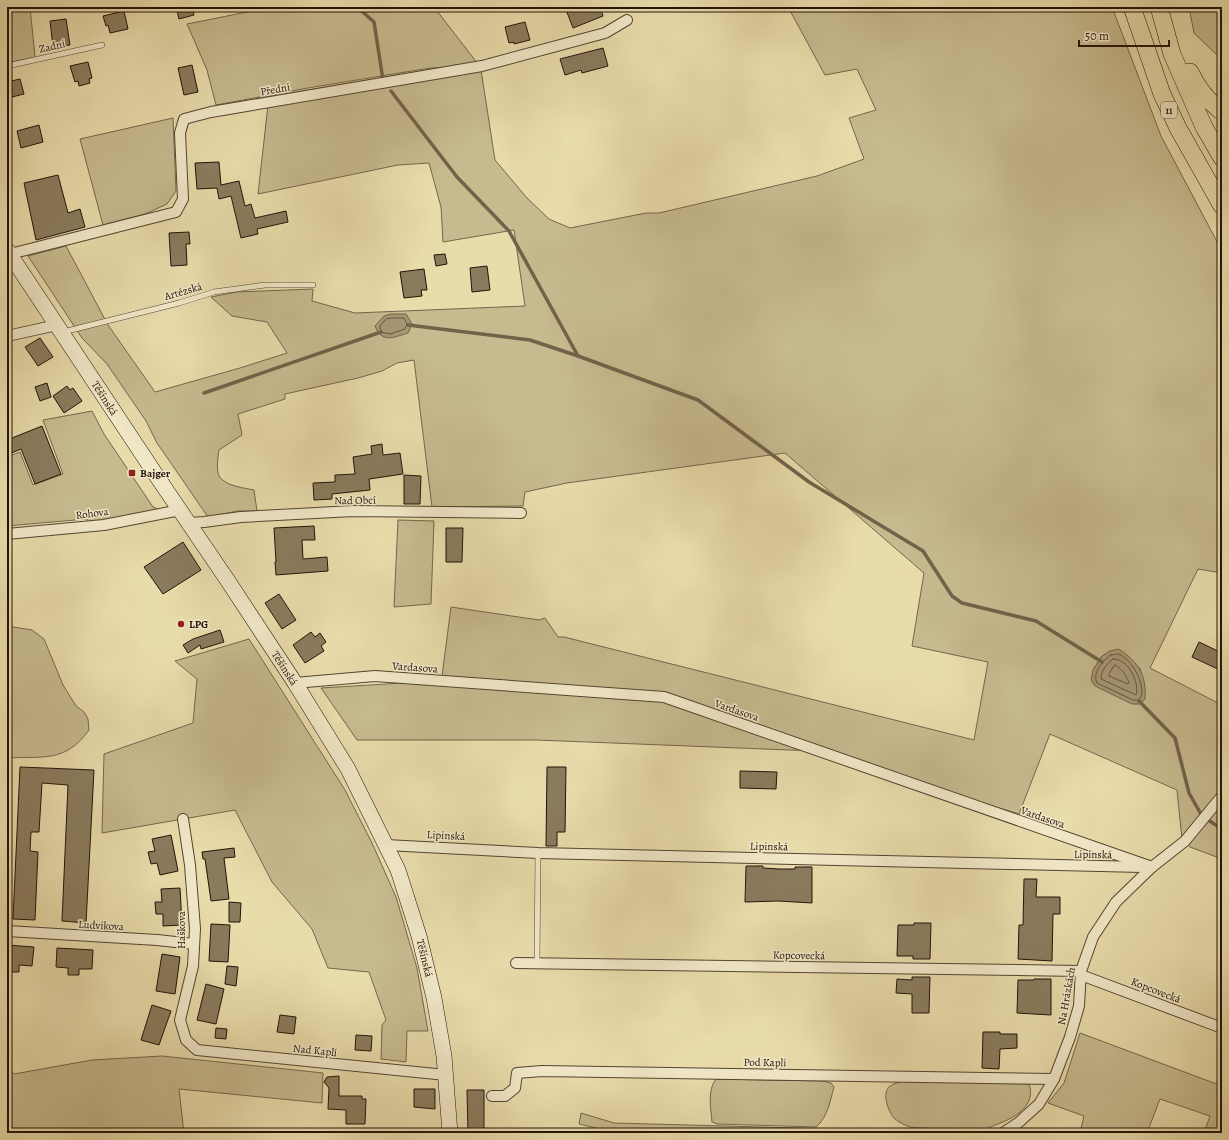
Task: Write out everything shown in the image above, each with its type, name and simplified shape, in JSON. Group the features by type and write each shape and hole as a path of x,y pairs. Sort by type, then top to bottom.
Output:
{"highway":[{"name":"11","path":"1132,7 1162,94 1178,128 1222,206"},
{"name":"11","path":"1159,7 1172,54 1204,127 1222,158"},
{"path":"1165,7 1195,82 1208,100 1222,112"}],"main road":[{"name":"Těšínská","path":"9,252 295,683 348,769 398,870 420,936 434,998 444,1056 450,1133"}],"street":[{"name":"Přední","path":"9,252 176,212 183,198 180,133 184,119 210,112 482,66 605,33 627,20"},
{"path":"7,336 59,328"},
{"name":"Rohova","path":"7,534 104,525 180,510"},
{"name":"Nad Obcí","path":"189,523 241,517 353,511 521,513"},
{"name":"Vardasova","path":"295,683 375,676 664,697 1152,867"},
{"name":"Na Hrázkách","path":"1003,1133 1018,1123 1039,1104 1054,1079 1070,1037 1077,1012 1081,973 1093,937 1116,902 1152,867 1185,841 1222,796"},
{"name":"Haškova","path":"183,819 190,865 195,929 193,966 180,1020 186,1040"},
{"name":"Lipinská","path":"386,845 538,853 1152,867"},
{"name":"Ludvíkova","path":"7,931 157,940 194,944"},
{"name":"Kopcovecká","path":"516,963 1081,973 1222,1028"},
{"name":"Nad Kaplí","path":"186,1040 197,1050 446,1075"},
{"name":"Pod Kaplí","path":"492,1096 506,1096 515,1088 517,1073 542,1070 1054,1079"}],"lane":[{"name":"Zadní","path":"7,66 102,45"},
{"name":"Artézská","path":"59,328 179,303 214,292 265,285 312,285"},
{"path":"537,963 538,853"}],"shaded area":[{"path":"7,7 30,7 35,57 7,63"},
{"path":"272,7 434,7 478,64 457,67 430,68 216,105 207,70 187,24"},
{"path":"788,7 1112,7 1161,136 1222,251 1222,573 1198,569 1150,668 1222,705 1222,859 1190,847 1182,839 1177,790 1050,734 1019,814 815,751 536,740 357,740 321,688 419,682 441,684 451,607 539,620 545,618 558,637 564,637 974,740 988,662 912,646 924,573 785,453 567,483 525,492 523,506 432,507 414,360 397,363 382,371 358,378 285,394 285,399 238,414 242,435 219,450 218,473 222,479 230,484 254,490 257,511 238,511 208,517 157,443 146,421 107,364 82,338 28,256 66,246 108,325 155,392 287,353 267,322 232,316 211,297 237,292 313,289 312,301 355,313 525,306 514,230 443,242 441,207 429,163 398,165 258,194 268,105 481,70 495,160 527,198 549,219 570,228 646,213 659,213 817,176 864,159 849,118 876,110 857,69 825,75","holes":["1102,656 1140,668 1141,673 1093,670"]},
{"path":"1189,7 1222,7 1222,60 1194,33"},
{"path":"173,118 176,191 167,204 145,214 103,225 80,139"},
{"path":"92,411 104,434 153,507 158,509 103,522 88,522 87,519 7,526 7,454 9,456 20,452 33,485 63,474 43,420"},
{"path":"398,520 434,521 431,604 394,607"},
{"path":"7,626 32,630 44,639 63,685 76,706 84,712 88,719 89,730 80,741 62,753 43,757 7,758"},
{"path":"249,639 345,790 372,843 396,897 417,968 428,1031 407,1031 406,1062 381,1059 382,1025 386,1020 369,972 328,968 312,929 272,882 235,810 102,833 104,754 193,723 197,679 175,661"},
{"path":"1080,1033 1222,1086 1222,1133 1204,1133 1210,1116 1160,1099 1147,1133 1080,1133 1084,1116 1048,1103 1064,1083"},
{"path":"162,1056 323,1073 322,1103 179,1089 184,1133 7,1133 7,1067 14,1074 92,1060"},
{"path":"716,1079 822,1081 831,1083 834,1087 826,1114 816,1127 717,1124 712,1122 710,1100 711,1089"},
{"path":"904,1081 1029,1084 1031,1092 1027,1105 1016,1115 986,1129 966,1131 916,1128 910,1127 896,1119 892,1115 887,1102 886,1094 889,1087"},
{"path":"581,1113 614,1123 834,1129 834,1133 616,1133 579,1124"}],"water":[{"path":"391,314 406,314 412,324 408,333 389,338 378,332 375,326 384,316"},
{"path":"1119,649 1136,664 1143,676 1145,699 1140,704 1132,704 1095,686 1091,680 1093,670 1102,656 1110,651"}],"building":[{"path":"176,7 192,7 194,15 179,19"},
{"path":"565,7 600,7 603,16 573,28"},
{"path":"124,11 128,29 110,33 103,16"},
{"path":"66,19 70,45 53,47 50,21"},
{"path":"525,22 530,40 514,44 514,42 509,43 505,27"},
{"path":"603,48 608,66 582,73 581,70 565,75 560,59"},
{"path":"88,62 92,78 89,79 90,83 79,86 78,81 75,82 70,66"},
{"path":"192,65 198,92 184,95 178,68"},
{"path":"20,79 24,94 8,98 7,82"},
{"path":"39,125 43,142 21,148 17,131"},
{"path":"219,162 221,185 239,181 245,206 251,204 255,218 286,211 288,222 257,229 258,234 241,238 231,196 219,199 217,188 197,189 195,163"},
{"path":"58,175 68,213 80,209 85,227 36,240 24,183"},
{"path":"189,232 190,244 186,244 187,265 171,266 169,233"},
{"path":"445,254 447,264 436,266 434,255"},
{"path":"487,266 490,290 472,292 470,268"},
{"path":"424,269 427,290 421,290 422,296 404,298 400,272"},
{"path":"40,338 53,357 38,366 25,347"},
{"path":"47,383 51,397 40,401 35,387"},
{"path":"67,386 70,390 73,388 82,401 64,413 53,396"},
{"path":"42,426 61,474 35,484 21,449 9,454 7,440"},
{"path":"382,444 383,455 400,453 403,474 369,479 370,490 332,494 332,499 314,500 313,483 335,482 335,475 355,474 353,457 372,454 371,446"},
{"path":"404,475 421,476 420,504 404,504"},
{"path":"314,526 315,540 302,540 303,559 327,557 328,571 276,575 274,528"},
{"path":"446,528 463,528 462,562 446,562"},
{"path":"183,542 201,570 163,594 144,567"},
{"path":"279,594 296,620 282,629 265,603"},
{"path":"220,630 224,642 201,649 200,645 188,653 183,645 193,639"},
{"path":"311,632 315,637 320,633 326,642 321,646 324,651 305,663 293,645"},
{"path":"1199,642 1222,653 1222,671 1192,657"},
{"path":"20,767 94,770 86,923 62,921 68,785 42,783 39,832 31,832 30,851 38,852 35,920 13,919"},
{"path":"547,767 566,767 565,832 557,832 557,846 546,846"},
{"path":"740,771 777,772 776,789 740,788"},
{"path":"171,835 178,871 160,875 157,863 151,864 148,852 155,851 152,839"},
{"path":"234,848 235,857 224,858 229,899 211,901 205,859 203,859 202,852"},
{"path":"746,866 763,866 763,868 779,869 812,867 812,903 778,901 745,902"},
{"path":"1024,879 1037,879 1036,897 1060,897 1060,914 1053,914 1052,961 1018,959 1019,925 1023,925"},
{"path":"180,888 182,925 163,926 163,914 156,914 155,902 162,902 161,889"},
{"path":"229,902 241,903 240,922 229,922"},
{"path":"914,923 931,923 930,959 913,959 913,956 897,956 898,925 914,925"},
{"path":"211,924 230,925 228,962 209,961"},
{"path":"7,945 34,947 32,966 19,965 19,972 8,972"},
{"path":"57,948 93,950 92,969 79,969 79,975 68,975 68,968 56,967"},
{"path":"162,954 180,957 175,994 156,991"},
{"path":"227,966 238,967 236,986 225,984"},
{"path":"912,977 930,977 929,1013 912,1013 912,994 896,993 897,979 912,980"},
{"path":"1051,979 1051,1015 1017,1013 1018,980"},
{"path":"206,984 224,989 216,1024 197,1020"},
{"path":"152,1005 171,1011 159,1045 141,1040"},
{"path":"280,1015 296,1017 294,1034 277,1032"},
{"path":"216,1028 227,1029 226,1039 215,1038"},
{"path":"983,1032 1017,1034 1017,1048 1000,1049 999,1069 982,1068"},
{"path":"356,1035 372,1036 371,1051 355,1050"},
{"path":"339,1076 339,1096 362,1096 362,1099 366,1099 365,1124 346,1124 346,1110 328,1109 329,1088 324,1082 327,1077"},
{"path":"414,1089 435,1089 435,1109 414,1107"},
{"path":"467,1090 484,1090 484,1133 468,1133"}],"waterway":[{"path":"357,7 374,22 383,80"},
{"path":"391,91 457,177 509,231 578,356 698,400 809,482 923,551 952,596 962,603 1036,621 1102,662"},
{"path":"408,325 530,340 578,356"},
{"path":"204,393 381,332"},
{"path":"1139,701 1175,738 1189,793 1202,816 1222,829"}],"place":[{"name":"Bajger","path":"132,473"},
{"name":"LPG","path":"181,624"}]}
